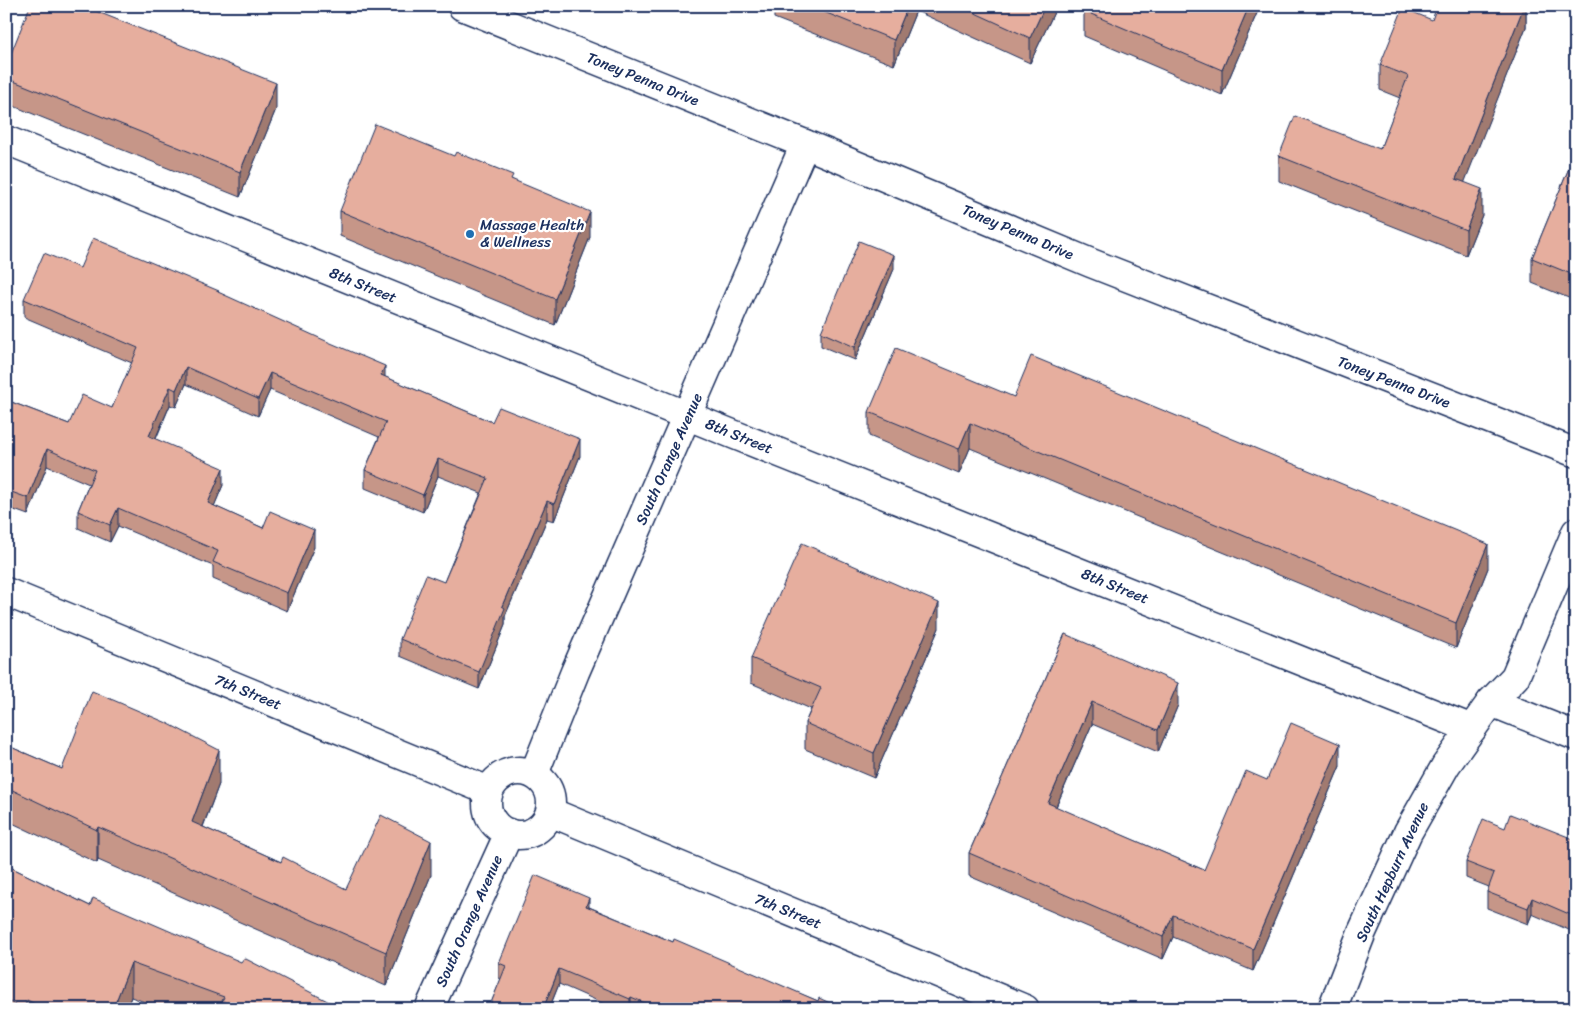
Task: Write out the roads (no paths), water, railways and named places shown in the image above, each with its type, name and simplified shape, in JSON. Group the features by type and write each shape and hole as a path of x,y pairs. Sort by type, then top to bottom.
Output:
{"street":[{"name":"Toney Penna Drive","path":"462,6 805,144 1091,263 1576,453"},
{"name":"8th Street","path":"6,140 688,416 1472,729"},
{"name":"South Orange Avenue","path":"534,774 575,672 805,144"},
{"name":"South Hepburn Avenue","path":"1332,1009 1362,932 1408,832 1446,765 1491,702 1515,677 1576,532"},
{"name":"7th Street","path":"6,592 489,792"},
{"path":"1491,702 1576,736"},
{"path":"513,771 524,771 534,774 547,786 552,804 550,812 538,829 519,835 509,833 500,828 488,811 489,792 495,782 503,775 513,771"},
{"name":"7th Street","path":"550,812 1025,1009"},
{"name":"South Orange Avenue","path":"430,1009 509,833"}],"place":[{"name":"Massage Health & Wellness","path":"470,234"}]}
